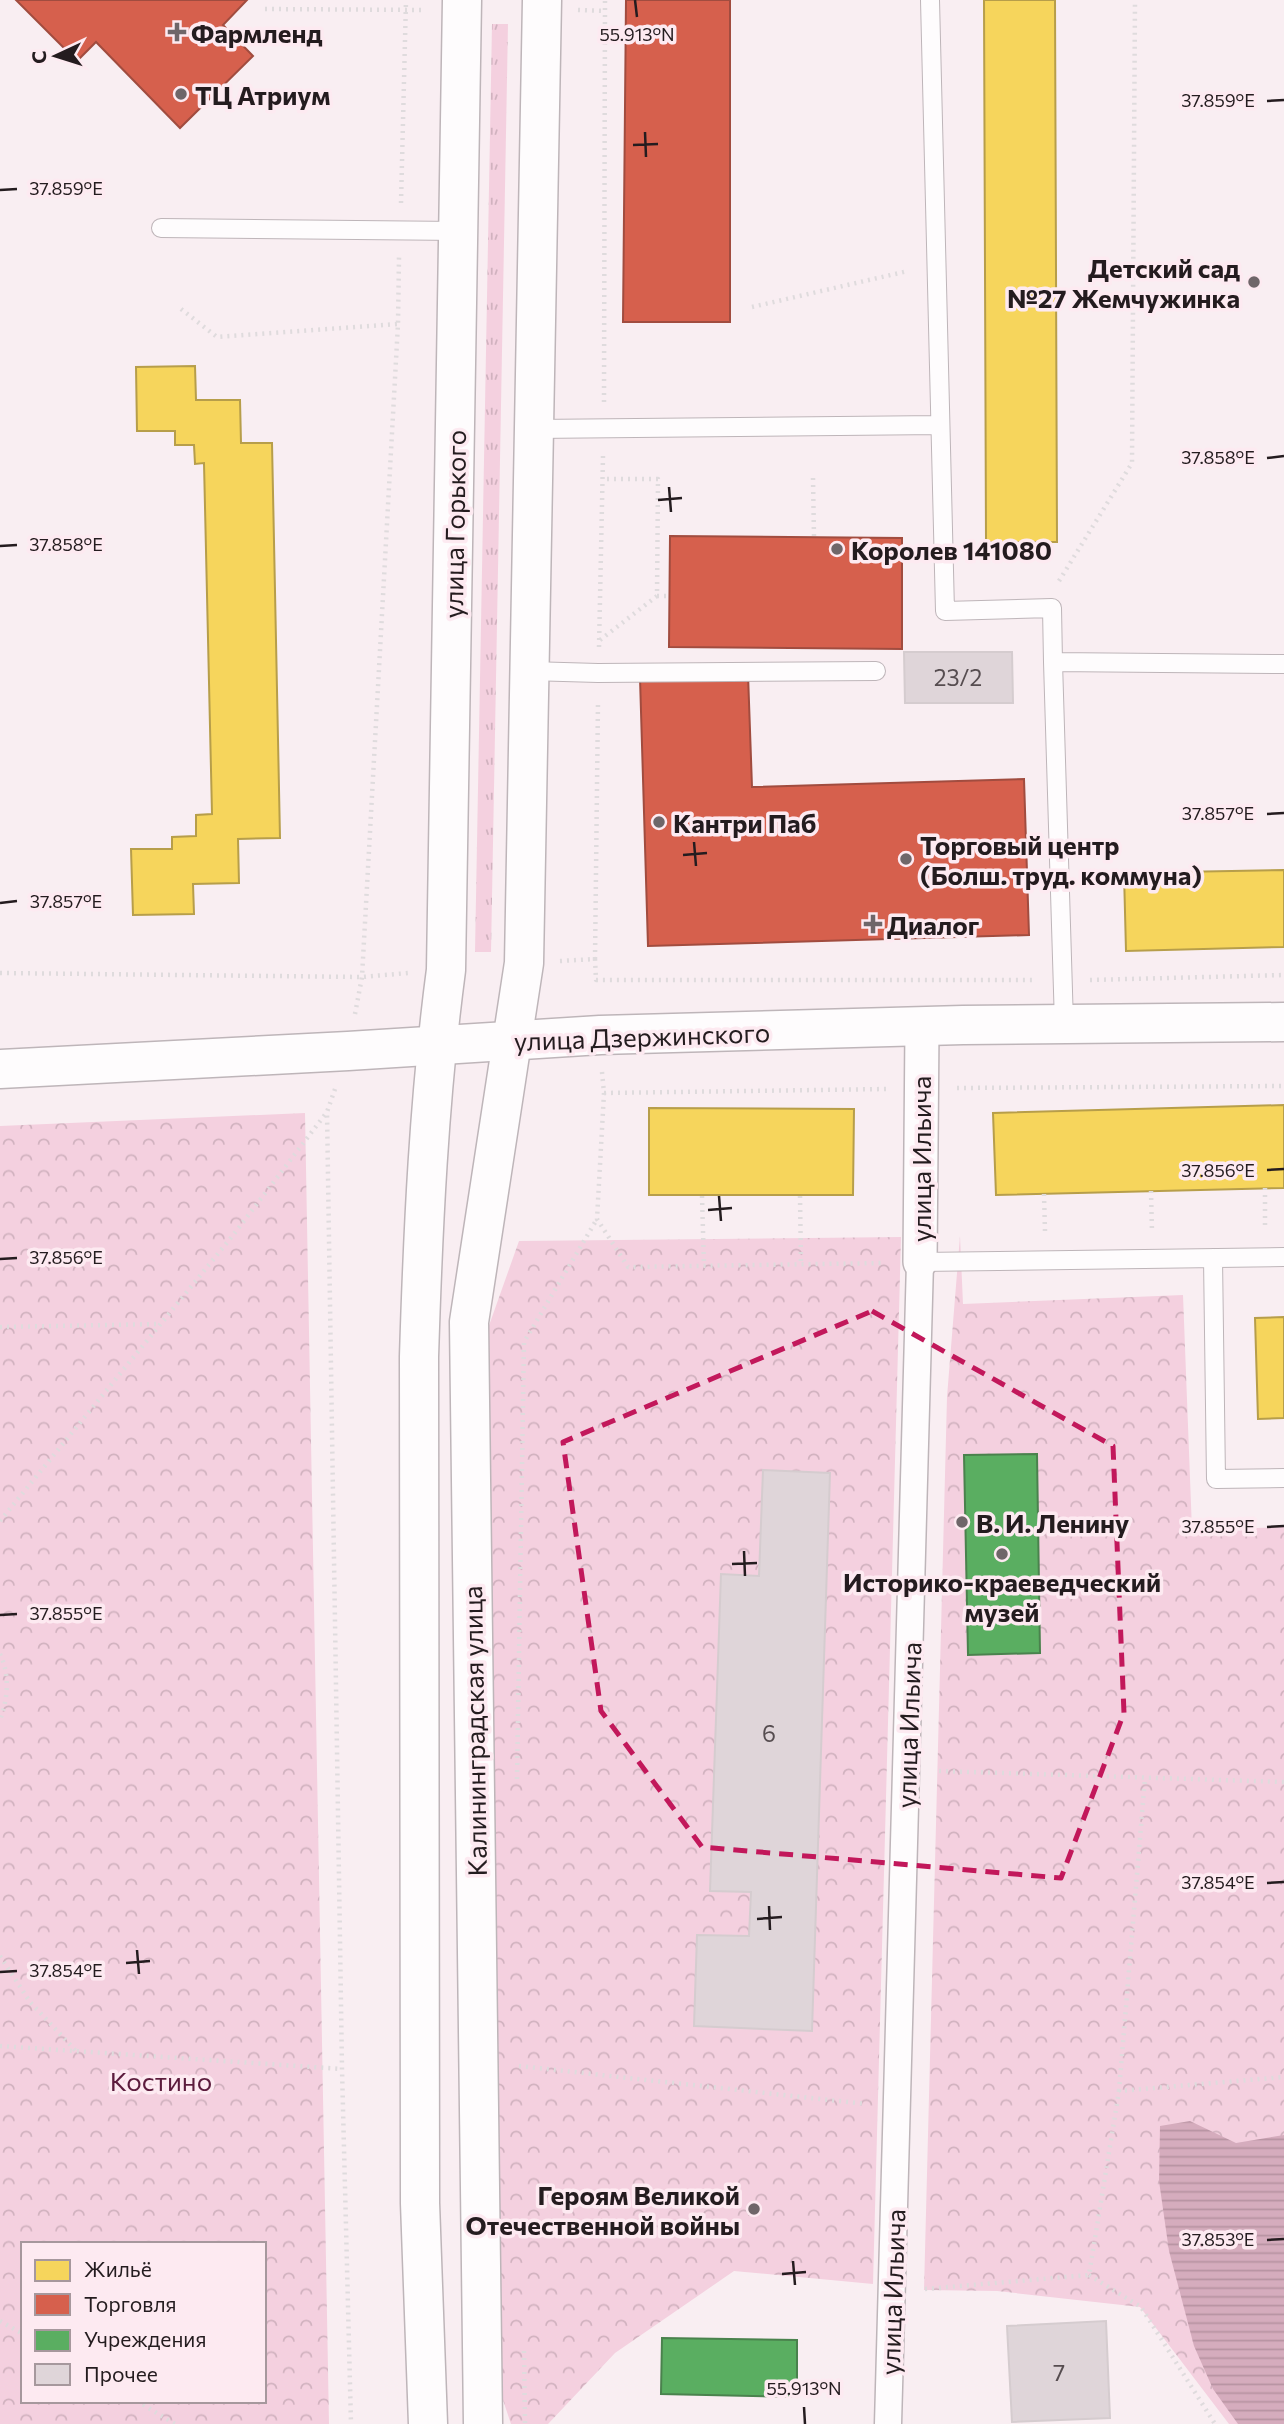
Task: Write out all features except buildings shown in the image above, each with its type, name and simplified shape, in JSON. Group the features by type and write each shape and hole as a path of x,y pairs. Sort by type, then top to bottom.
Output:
{"main road":[{"name":"улица Горького","path":"436,1046 446,970 462,0"},
{"path":"514,1041 524,963 542,0"},
{"name":"улица Дзержинского","path":"0,1069 600,1035 1063,1024 1284,1022"},
{"name":"Калининградская улица","path":"483,2424 469,1322 514,1041"},
{"name":"Калининградская улица","path":"428,2424 420,2203 419,1357 422,1257 436,1046"}],"street":[{"name":"улица Ильича","path":"888,2424 920,1262 935,1088 922,1027"}],"lane":[{"path":"930,0 945,611 1052,608 1063,1024"},
{"path":"161,228 458,231"},
{"path":"534,429 940,425"},
{"path":"1054,662 1284,664"},
{"path":"529,671 876,671"},
{"path":"920,1262 1275,1257"},
{"path":"1213,1258 1216,1479 1284,1478"}],"path":[{"path":"0,1521 234,1234 327,1112 348,1051 362,977 398,324 406,0"},
{"path":"605,0 604,428 598,673 594,959 596,980 1062,980 1284,975"},
{"path":"1053,590 1132,463 1135,0"},
{"path":"752,307 936,265"},
{"path":"181,309 217,337 398,324"},
{"path":"813,478 814,537"},
{"path":"603,479 658,480 657,596"},
{"path":"599,640 657,596 669,596"},
{"path":"524,963 594,959"},
{"path":"0,973 362,977 446,970"},
{"path":"517,1781 524,1342 597,1219 604,1093 600,1035"},
{"path":"604,1093 1284,1086"},
{"path":"327,1112 342,2069 351,2424"},
{"path":"1265,1188 1275,1257"},
{"path":"1152,1191 1152,1259"},
{"path":"1044,1194 1046,1261"},
{"path":"702,1196 704,1266"},
{"path":"800,1196 801,1264"},
{"path":"597,1219 628,1267 920,1262"},
{"path":"0,1327 160,1324"},
{"path":"0,1654 7,1682 6,1703 0,1720"},
{"path":"906,1770 1284,1782"},
{"path":"1089,2275 1119,2091 1146,1778"},
{"path":"0,1956 30,2001 77,2052"},
{"path":"0,2046 342,2069"},
{"path":"519,2053 519,2079"},
{"path":"519,2066 897,2108"},
{"path":"1119,2091 1284,2077"},
{"path":"891,2292 1089,2275 1141,2307 1215,2424"},
{"path":"0,2320 21,2333"},
{"path":"524,2343 525,2424"},
{"path":"140,2403 176,2424"}],"highlighted area":[{"path":"872,1311 1113,1446 1124,1713 1061,1878 702,1847 601,1711 563,1442"}],"green space":[{"path":"492,24 508,24 491,952 475,952"},
{"name":"Костино","path":"305,1113 329,2424 0,2424 0,1126"},
{"path":"960,1236 963,1304 1183,1295 1192,1530 1284,1527 1284,2424 1229,2424 1140,2307 997,2291 924,2290 947,1397"},
{"path":"901,1237 873,2284 734,2271 615,2353 548,2424 511,2424 503,2400 496,2332 486,1334 519,1241"}],"shaded area":[{"path":"1190,2121 1236,2143 1284,2135 1284,2424 1238,2424 1213,2389 1194,2346 1169,2251 1159,2181 1160,2126"}],"place":[{"name":"Фармленд","path":"177,32"},
{"name":"ТЦ Атриум","path":"181,94"},
{"name":"Детский сад №27 Жемчужинка","path":"1254,282"},
{"name":"Королев 141080","path":"837,549"},
{"name":"Кантри Паб","path":"659,822"},
{"name":"Торговый центр (Болш. труд. коммуна)","path":"906,859"},
{"name":"Диалог","path":"873,924"},
{"name":"В. И. Ленину","path":"962,1522"},
{"name":"Историко-краеведческий музей","path":"1002,1554"},
{"name":"Героям Великой Отечественной войны","path":"754,2209"}]}
